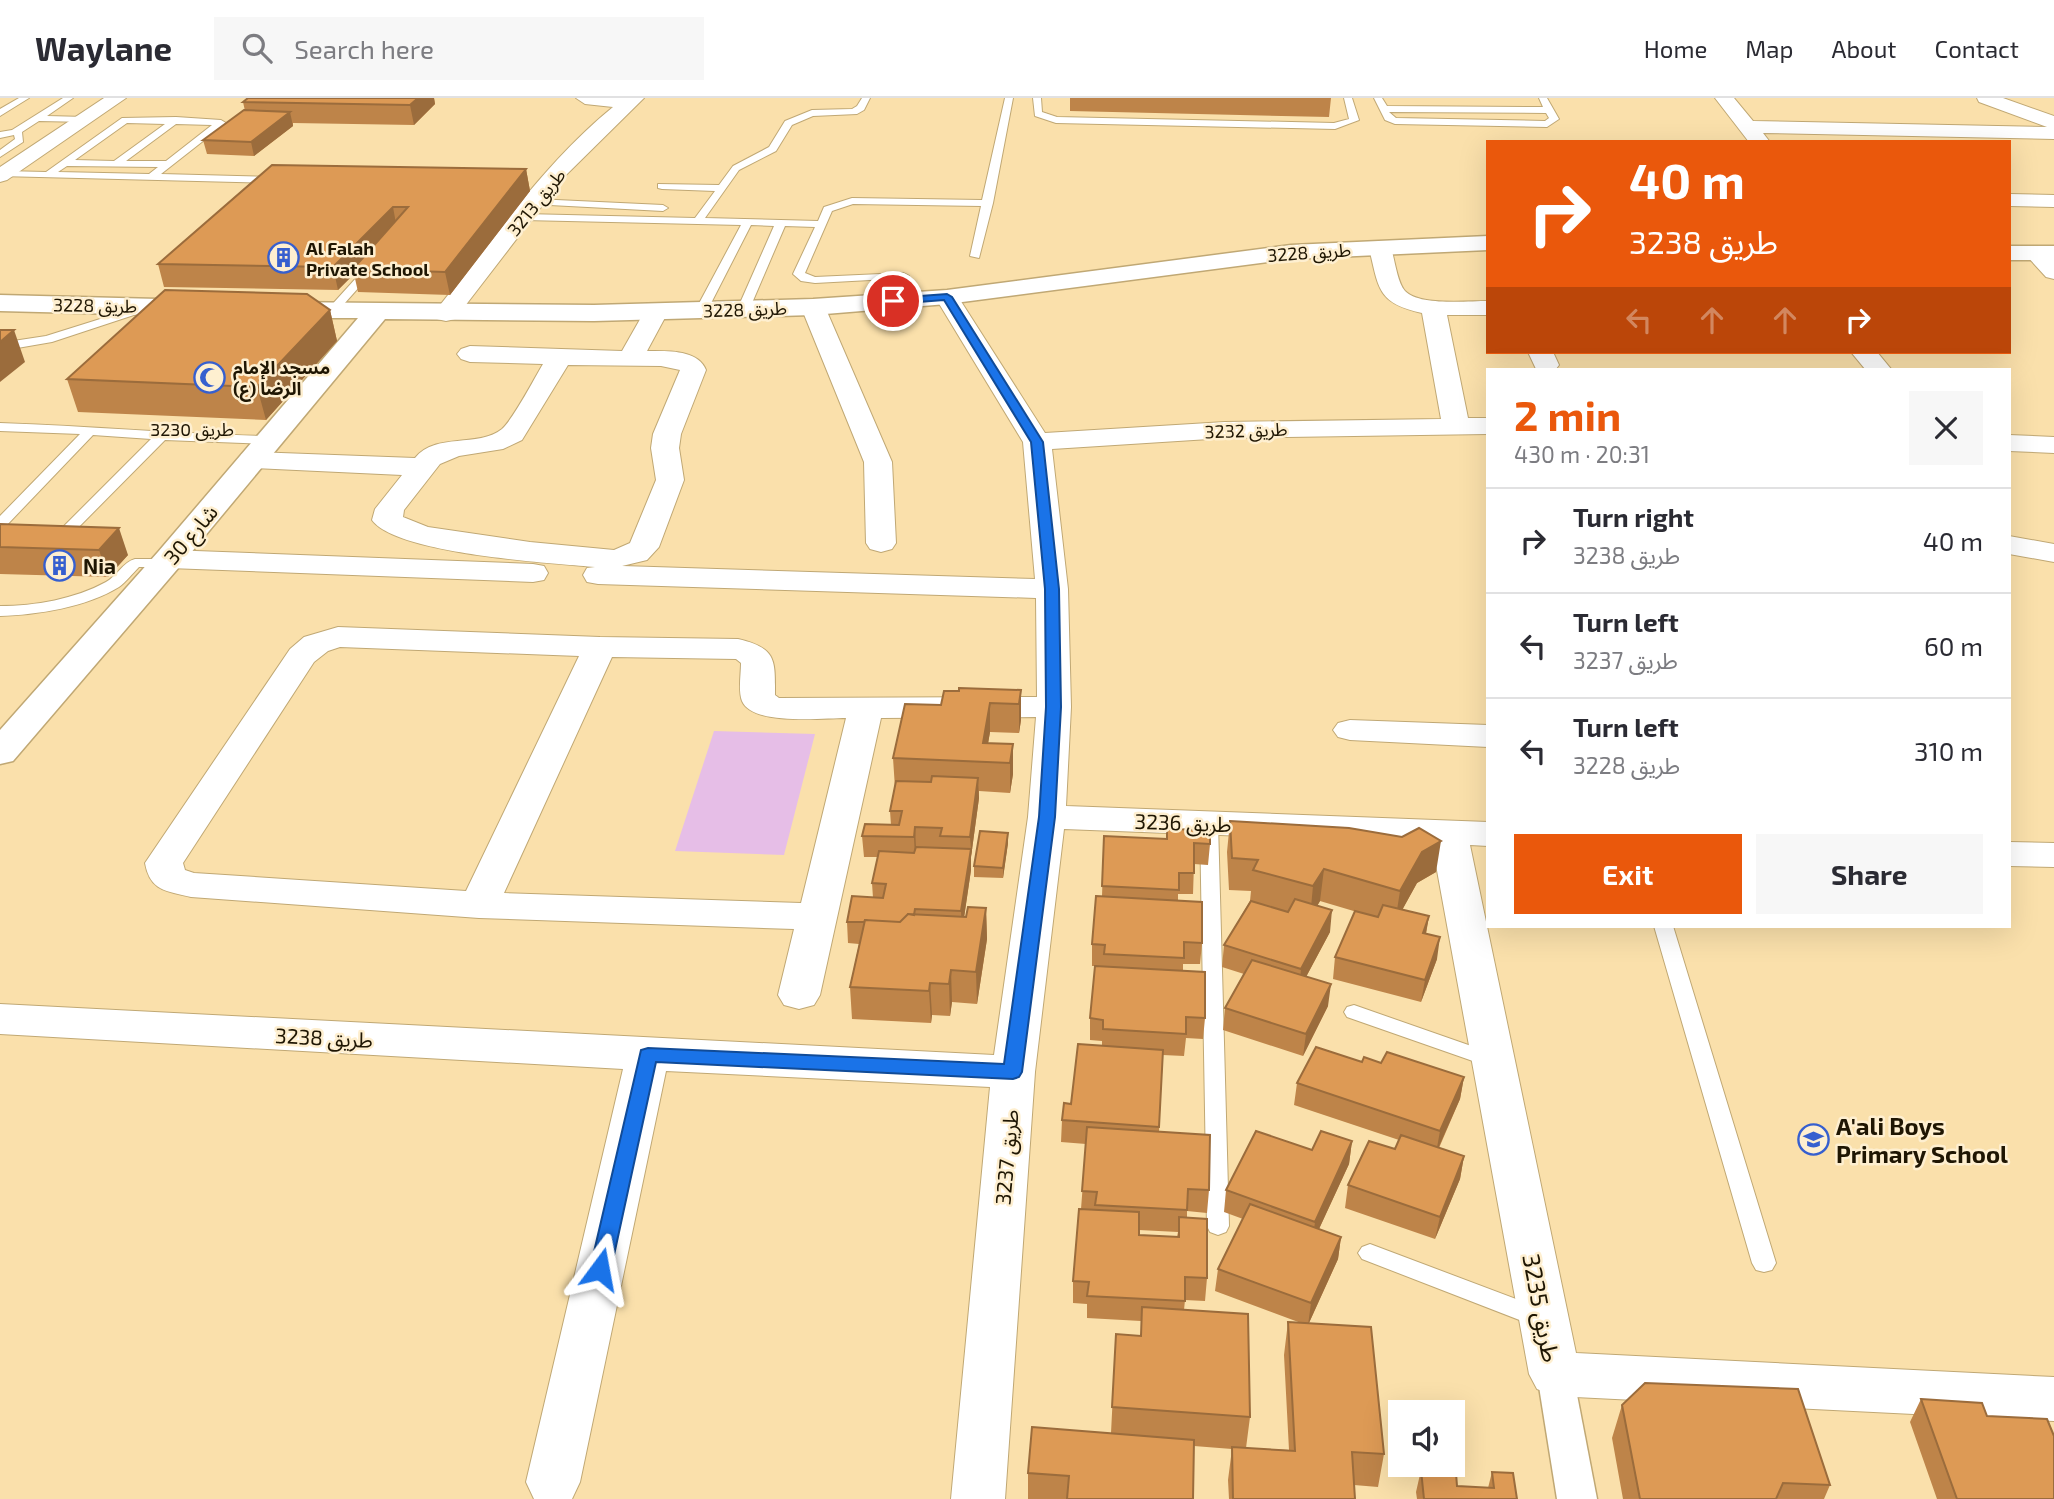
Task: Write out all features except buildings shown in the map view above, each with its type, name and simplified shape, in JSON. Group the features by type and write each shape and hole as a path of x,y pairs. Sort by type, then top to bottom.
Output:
{"street":[{"path":"1,175 117,98"},
{"path":"585,98 632,100"},
{"path":"1724,98 1754,134 2054,133"},
{"path":"1986,98 2054,123"},
{"name":"طريق 3213","path":"446,314 535,198 592,136 632,100"},
{"path":"2011,200 2054,201"},
{"name":"طريق 3228","path":"263,316 332,312 656,312 813,307 947,297 1291,252 1486,243"},
{"path":"1380,248 1392,292 1397,297 1433,306 1486,308"},
{"path":"2011,254 2048,255 2054,272"},
{"name":"طريق 3237","path":"947,297 1037,442 1052,589 1054,707 1047,817 1013,1072 978,1499"},
{"name":"طريق 3228","path":"0,303 149,306 204,312"},
{"path":"1433,306 1456,425"},
{"path":"813,307 878,462 881,543"},
{"name":"شارع 30","path":"0,753 15,718 168,561 377,312"},
{"path":"629,359 656,312"},
{"path":"470,354 561,356 681,361 688,363 694,370 667,434 665,448 670,480 644,547 636,554 614,559 506,548 397,529 390,525 387,515 421,467 440,453 493,443 512,434 561,356"},
{"path":"1866,354 1877,368"},
{"name":"طريق 3232","path":"1037,442 1225,430 1486,426"},
{"path":"265,443 421,467"},
{"path":"2011,443 2054,445"},
{"path":"2011,545 2054,553"},
{"path":"168,561 1052,589"},
{"path":"819,917 479,905 191,885 167,877 164,863 302,656 316,644 350,636 600,647 738,649 747,651 758,660 758,701 766,707 1054,707"},
{"path":"479,905 600,647"},
{"path":"799,995 866,708"},
{"path":"1350,730 1486,736"},
{"name":"طريق 3236","path":"1047,817 1468,833"},
{"name":"طريق 3235","path":"1468,833 1494,1062 1555,1374 2054,1399"},
{"path":"2011,854 2054,855"},
{"name":"طريق 3238","path":"0,1019 1013,1072"},
{"path":"552,1482 648,1055"},
{"path":"1555,1374 1577,1499"}],"lane":[{"path":"0,113 25,98"},
{"path":"0,135 15,132 69,98"},
{"path":"812,113 820,98"},
{"path":"698,221 741,163 773,149 785,126 812,113 854,112 861,108 866,98"},
{"path":"975,256 1009,98"},
{"path":"1037,98 1038,114 1056,120 1335,126 1354,120 1349,98"},
{"path":"1378,98 1388,118 1407,122 1547,124 1554,119 1543,98"},
{"path":"39,117 87,118"},
{"path":"48,175 125,120 221,123 150,177"},
{"path":"117,163 176,120"},
{"path":"3,150 20,140 21,137 15,132"},
{"path":"64,163 168,164"},
{"path":"1,175 287,181"},
{"path":"662,186 720,188"},
{"path":"535,198 698,221 820,224"},
{"path":"535,198 705,210"},
{"path":"903,276 816,280 799,274 828,209 844,202 988,202"},
{"path":"701,311 748,222"},
{"path":"743,310 781,223"},
{"path":"332,312 380,258"},
{"path":"0,346 48,339 149,306"},
{"name":"طريق 3230","path":"0,427 99,430 265,443"},
{"path":"0,524 99,430"},
{"name":"طريق 3230","path":"99,430 160,437 265,443"},
{"path":"41,542 55,542 160,437"},
{"path":"0,611 28,610 104,588 116,582 135,563 168,561"},
{"path":"1209,823 1218,1226"},
{"path":"1664,928 1764,1263"},
{"path":"1354,1012 1494,1062"},
{"path":"1370,1253 1544,1319"}],"shaded area":[{"path":"714,731 815,734 784,855 675,851"}],"place":[{"name":"Al Falah Private School","path":"283,258"},
{"name":"مسجد الإمام الرضا (ع)","path":"210,377"},
{"name":"Nia","path":"60,565"},
{"name":"A'ali Boys Primary School","path":"1813,1139"}],"route":[{"path":"600,1269 648,1055 1013,1072 1047,817 1054,707 1052,589 1037,442 947,297 893,301"}]}
